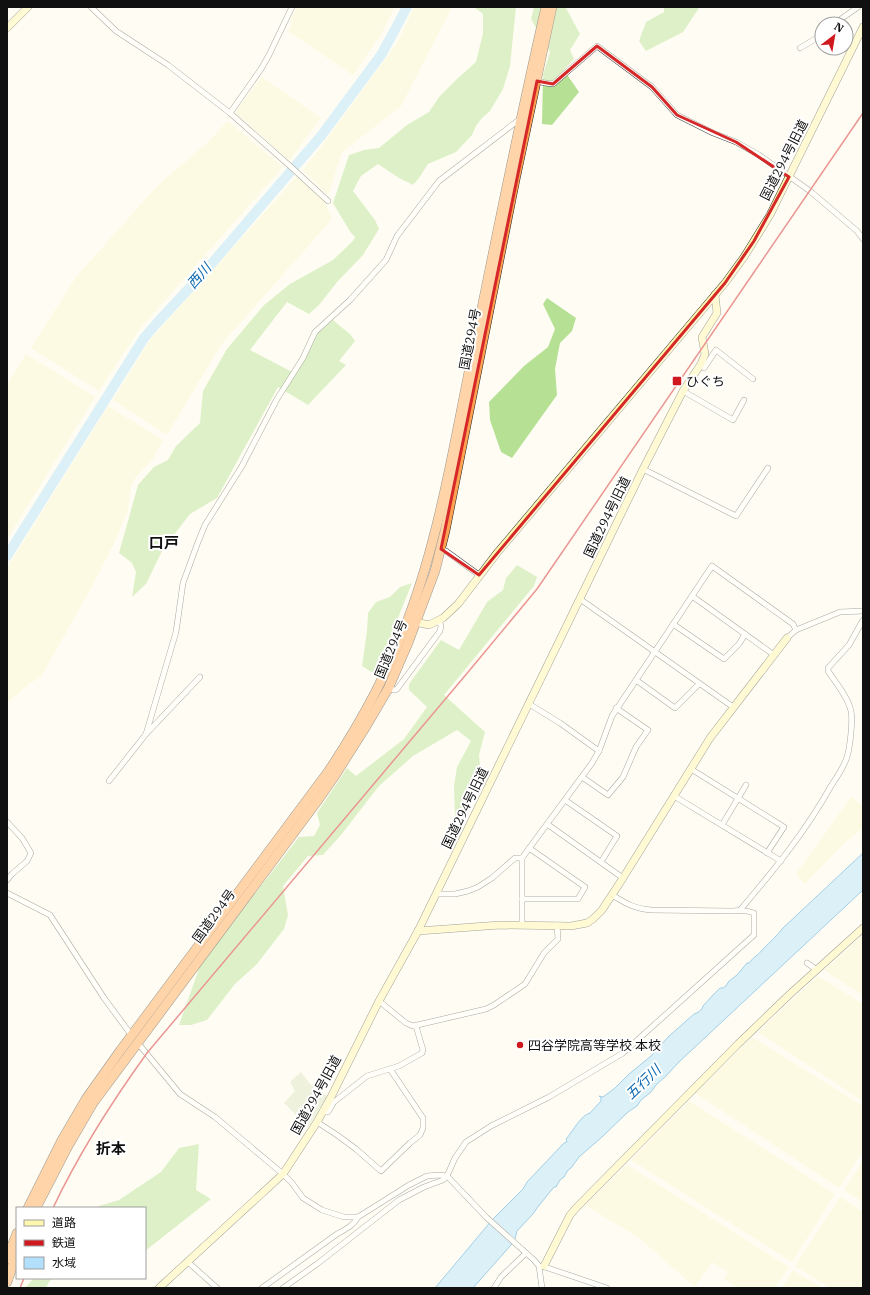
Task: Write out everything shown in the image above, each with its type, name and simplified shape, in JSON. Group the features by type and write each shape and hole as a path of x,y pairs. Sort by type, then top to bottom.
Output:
{"highway":[{"name":"国道294号","path":"28,1207 62,1140 82,1106 135,1039 334,777 388,689 412,622 440,511 490,264 546,7"},
{"name":"国道294号","path":"36,1207 64,1152 135,1039 341,753 359,724 412,622 435,571 450,507 515,180 552,7"},
{"path":"7,1259 16,1236"},
{"path":"7,1282 16,1256"}],"street":[{"path":"7,28 28,7"},
{"path":"91,7 116,31 168,65 230,113 328,201"},
{"path":"230,113 261,69 292,7"},
{"path":"845,16 858,7"},
{"name":"国道294号旧道","path":"412,622 429,625 439,620 458,604 479,575 733,272 770,215 863,27"},
{"path":"800,48 814,40"},
{"path":"537,80 553,84 597,46 652,87 677,116 736,142 759,155 810,191 857,231 863,239"},
{"path":"146,734 176,632 184,582 205,525 242,466 277,399 303,358 315,332 350,300 386,260 397,236 439,181 522,118"},
{"name":"国道294号旧道","path":"159,1288 283,1174 323,1112 380,1000 418,931 643,469 683,392 701,364 705,354 702,337 717,313 715,295"},
{"path":"704,368 716,350 753,379"},
{"path":"705,351 712,356"},
{"path":"683,392 733,420 744,400"},
{"path":"643,469 736,516 768,468"},
{"path":"440,549 446,551 479,575"},
{"path":"522,925 522,858 582,777 599,751 616,708 712,566 793,624 796,630"},
{"path":"692,596 774,655"},
{"path":"580,599 733,707"},
{"path":"418,931 522,925 571,926 587,923 598,915 612,895 710,738 787,638 796,630 840,612 863,611"},
{"path":"388,689 397,689 440,631 441,626 439,620"},
{"path":"741,909 781,862 818,808 847,759 850,747 851,711 828,672 828,668 849,645 863,620"},
{"path":"673,624 724,659 739,644 745,634"},
{"path":"109,782 146,734 200,676"},
{"path":"636,680 675,708 699,684"},
{"path":"529,704 560,723 599,751"},
{"path":"582,777 608,795 623,777 636,747 648,730 616,708"},
{"path":"691,769 784,826 767,853"},
{"path":"722,825 746,785"},
{"path":"674,796 781,862"},
{"path":"565,800 617,836 601,862"},
{"path":"7,822 22,838 31,853 27,861 7,880"},
{"path":"547,824 623,878"},
{"path":"522,899 578,899 585,888 529,848"},
{"path":"436,894 455,894 478,887 492,878 515,858 522,858"},
{"path":"7,893 50,915 104,998 180,1094 216,1117 283,1174 303,1198 322,1210 344,1217 358,1217 427,1176 447,1176 486,1217 541,1266 607,1288"},
{"path":"283,1288 317,1264 399,1200 424,1186 443,1180 447,1176 455,1158 466,1142 491,1126 549,1097 622,1053 754,935 754,913 741,909 732,911 644,909 630,906 612,895"},
{"path":"380,1000 406,1023 416,1026 486,1009 526,984 544,953 558,939 557,925"},
{"path":"542,1288 541,1266 570,1215 576,1208 738,1044 790,994 863,928"},
{"path":"807,963 817,970"},
{"path":"323,1112 328,1112 334,1102 366,1077 412,1060 423,1051 416,1026"},
{"path":"317,1122 337,1134 381,1171 420,1135 423,1128 423,1118 390,1069"},
{"path":"262,1288 337,1234 349,1228 355,1223 358,1217"},
{"path":"494,1288 501,1277 526,1253"},
{"path":"188,1262 216,1288"}],"highlighted area":[{"path":"597,46 652,87 677,115 736,142 789,177 754,241 725,283 479,575 441,549 537,81 553,84"}],"shaded area":[{"path":"297,7 395,7 382,33 353,75 288,31 292,23 290,21"},
{"path":"414,7 452,7 401,106 342,152 329,193 327,194 303,170 397,43"},
{"path":"262,77 321,118 289,161 235,112"},
{"path":"228,121 283,167 139,330 99,391 31,348 76,277 158,185 207,143"},
{"path":"298,175 323,198 332,219 221,345 167,435 113,400 149,341"},
{"path":"26,354 95,397 7,539 7,385"},
{"path":"108,406 163,440 152,460 136,477 131,485 128,510 113,546 41,677 30,683 7,703 7,568"},
{"path":"852,796 863,808 863,828 842,845 805,884 796,874"},
{"path":"863,935 863,995 824,970"},
{"path":"818,976 863,1004 863,1101 758,1032"},
{"path":"752,1037 863,1106 863,1151 839,1188 695,1093"},
{"path":"689,1101 835,1194 792,1262 631,1160"},
{"path":"863,1161 863,1202 844,1190"},
{"path":"627,1165 789,1267 775,1288 737,1288 724,1278 728,1272 712,1262 695,1287 639,1238 585,1205"},
{"path":"840,1197 863,1212 863,1288 830,1288 795,1266"},
{"path":"793,1270 822,1288 782,1288"}],"green space":[{"path":"474,7 516,7 510,66 503,89 490,111 482,118 472,135 456,152 428,164 413,185 399,178 378,164 361,176 353,191 375,220 379,229 363,255 338,281 319,305 309,314 287,302 250,350 296,374 318,333 333,320 351,335 355,341 339,361 346,365 308,405 278,387 217,498 190,514 163,549 146,584 132,597 136,572 132,563 119,553 138,485 154,467 168,460 176,446 200,423 203,391 227,349 264,305 290,284 333,260 353,241 355,237 333,203 349,155 364,150 379,148 407,125 429,112 439,97 476,62 483,33 483,14"},
{"path":"534,7 566,7 580,34 570,50 574,59 564,70 579,92 552,125 542,124 543,75 550,52 531,19"},
{"path":"664,7 699,8 683,32 646,51 639,41 646,22 664,12"},
{"path":"547,298 576,318 572,331 560,343 555,369 557,395 512,458 501,452 490,420 489,402 524,366 548,347 555,329 543,304"},
{"path":"517,565 537,577 534,586 444,695 485,732 479,755 482,785 470,799 461,823 455,817 454,786 457,767 471,741 457,730 413,756 379,786 341,835 323,855 308,856 283,886 288,915 284,929 257,964 235,984 207,1020 191,1025 179,1025 201,963 299,837 314,836 320,825 317,813 347,768 356,776 404,739 427,707 409,690 409,684 441,640 459,650 487,602 503,590 506,578"},
{"path":"412,583 382,658 373,673 362,666 368,613 376,602 390,597 400,587"},
{"path":"301,1072 310,1084 327,1096 308,1127 284,1103 295,1091 290,1082"},
{"path":"199,1144 196,1190 211,1199 146,1250 146,1207 98,1207 119,1200 161,1172 179,1148"},
{"path":"33,1279 52,1279 46,1288 25,1288"}],"water":[{"name":"五行川","path":"863,853 863,890 679,1062 651,1092 641,1100 637,1106 628,1112 579,1157 556,1187 554,1187 533,1214 517,1231 515,1239 511,1245 473,1288 435,1288 492,1220 523,1189 527,1182 564,1143 567,1142 566,1139 580,1120 590,1113 601,1101 599,1096 603,1097 615,1088 651,1056 668,1037 694,1014 702,1009 720,988 726,986 729,981 737,975 747,963 749,963 760,953 783,928"}],"waterway":[{"name":"西川","path":"7,556 144,338 207,269 321,136 381,55 407,7"}],"railway":[{"path":"54,1207 96,1129 147,1053 537,589 863,113"},
{"path":"20,1288 24,1279"}],"place":[{"name":"ひぐち","path":"677,381"},
{"name":"四谷学院高等学校 本校","path":"520,1045"}],"district":[{"name":"口戸","path":"164,542"},
{"name":"折本","path":"111,1148"}]}
